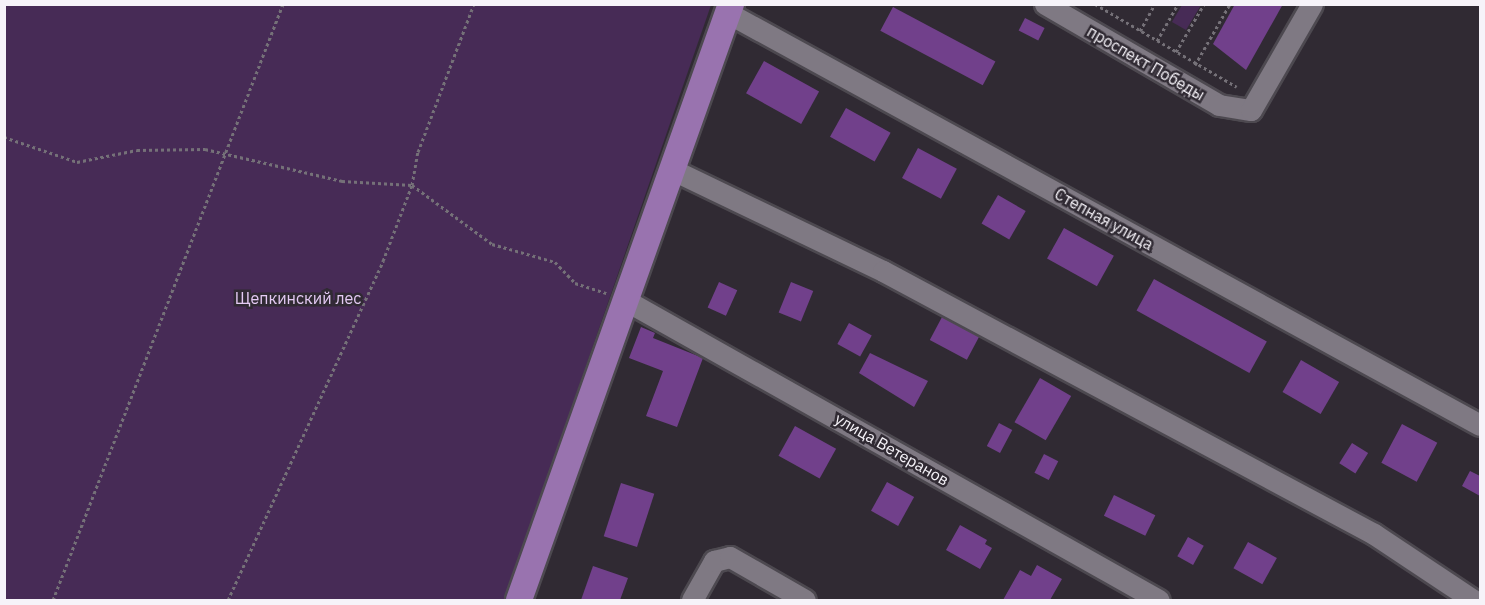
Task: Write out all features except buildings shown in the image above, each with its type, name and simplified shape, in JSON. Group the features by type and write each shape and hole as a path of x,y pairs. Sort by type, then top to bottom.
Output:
{"main road":[{"path":"519,600 730,9"}],"street":[{"path":"1254,104 1312,4"},
{"name":"проспект Победы","path":"1054,7 1219,105 1254,104"},
{"name":"Степная улица","path":"730,9 1480,425"},
{"path":"671,169 883,271 1374,534 1473,600"},
{"name":"улица Ветеранов","path":"625,300 1159,600"},
{"path":"692,600 714,561 730,557 805,600"}],"path":[{"path":"53,600 284,4"},
{"path":"228,600 383,261 412,185 418,152 474,4"},
{"path":"1095,4 1196,63 1254,104"},
{"path":"1140,31 1155,4"},
{"path":"1157,40 1178,4"},
{"path":"1176,52 1204,4"},
{"path":"1183,84 1230,4"},
{"path":"4,137 77,162 137,150 205,149 342,180 412,185 492,244 555,262 575,282 625,300"}],"green space":[{"name":"Щепкинский лес","path":"4,5 711,5 505,600 5,600"},
{"path":"1182,5 1201,5 1186,30 1172,22"}]}
